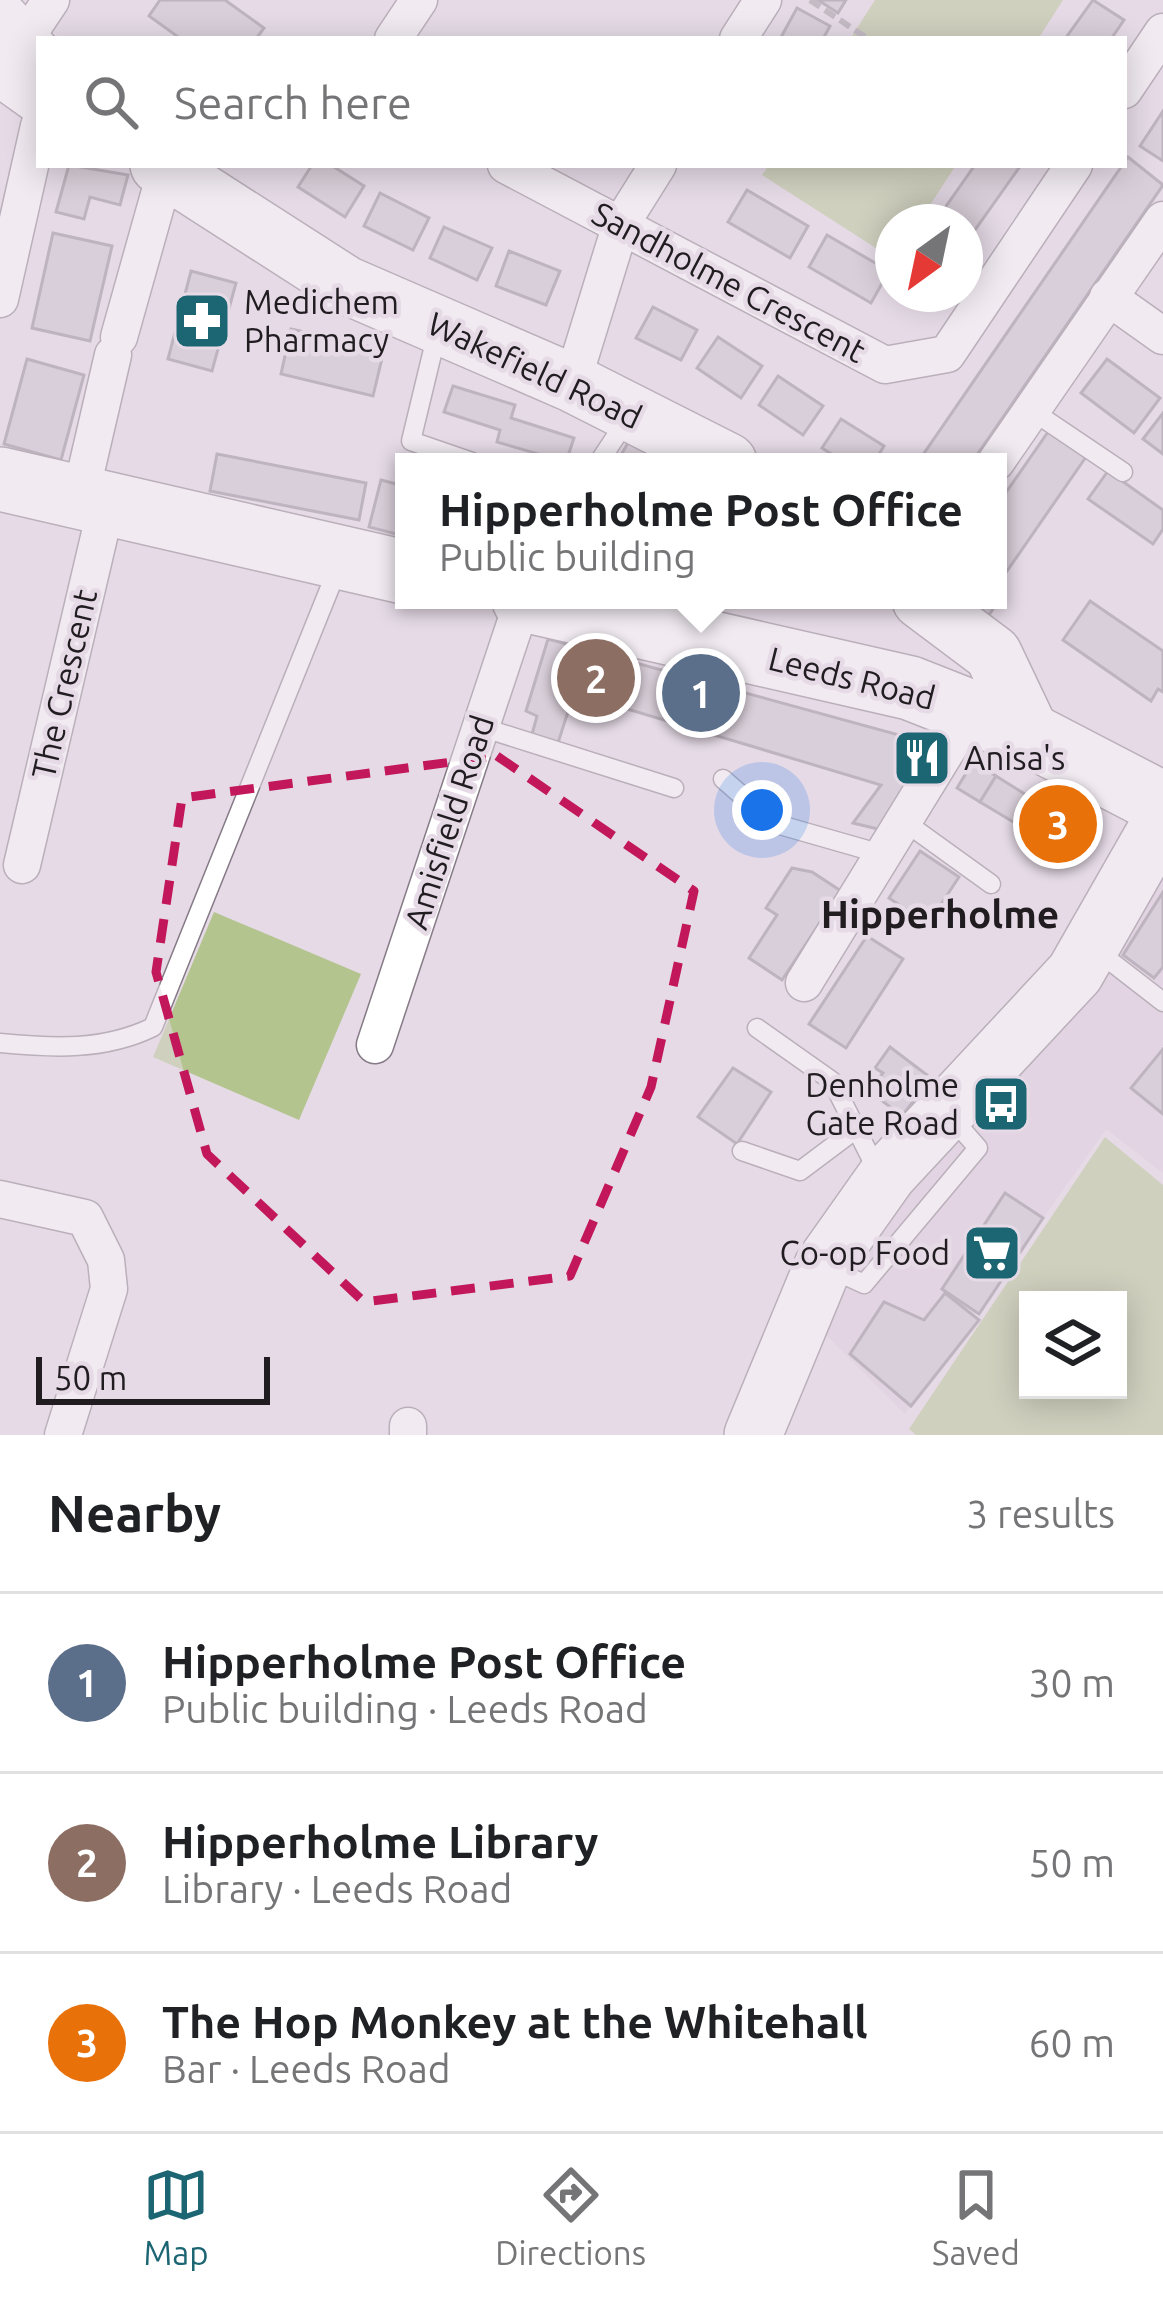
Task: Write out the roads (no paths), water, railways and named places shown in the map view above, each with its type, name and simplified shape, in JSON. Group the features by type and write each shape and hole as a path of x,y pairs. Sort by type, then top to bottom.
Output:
{"highway":[{"path":"0,479 395,570"},
{"name":"Leeds Road","path":"563,609 910,688 1032,736 1163,804"}],"main road":[{"name":"Wakefield Road","path":"163,168 346,285 572,382 710,453"},
{"path":"933,609 992,654 1032,736"},
{"path":"753,1435 823,1265 883,1181 1076,973 1163,819"}],"street":[{"path":"395,36 419,0"},
{"path":"740,36 763,0"},
{"path":"1127,86 1163,32"},
{"path":"22,41 36,95"},
{"path":"0,299 14,162 36,130"},
{"name":"The Crescent","path":"22,865 93,500 116,346 163,168"},
{"name":"Sandholme Crescent","path":"512,168 885,365 947,354 1072,168"},
{"path":"572,382 621,224 656,168"},
{"path":"1002,453 1163,220"},
{"path":"1108,297 1163,336"},
{"name":"Amisfield Road","path":"375,1045 521,609"},
{"path":"804,983 971,712"},
{"path":"0,1199 85,1218 106,1260 109,1289 63,1435"}],"lane":[{"path":"439,325 411,441 446,453"},
{"path":"1031,410 1123,472"},
{"path":"605,453 631,413"},
{"path":"0,1043 58,1048 103,1044 153,1027 342,558"},
{"path":"481,727 674,788"},
{"path":"723,779 773,823 885,855"},
{"path":"905,822 991,884"},
{"path":"1091,946 1163,1003"},
{"path":"757,1028 832,1081 883,1181"},
{"path":"823,1265 864,1284 978,1148 946,1113"},
{"path":"742,1150 800,1171 856,1129"}],"place":[{"name":"Medichem Pharmacy","path":"202,321"},
{"name":"Hipperholme Library","path":"596,678"},
{"name":"Hipperholme Post Office","path":"701,693"},
{"name":"Anisa's","path":"922,758"},
{"name":"The Hop Monkey at the Whitehall","path":"1058,824"},
{"name":"Denholme Gate Road","path":"1001,1104"},
{"name":"Co-op Food","path":"992,1253"}],"district":[{"name":"Hipperholme","path":"940,914"}]}
